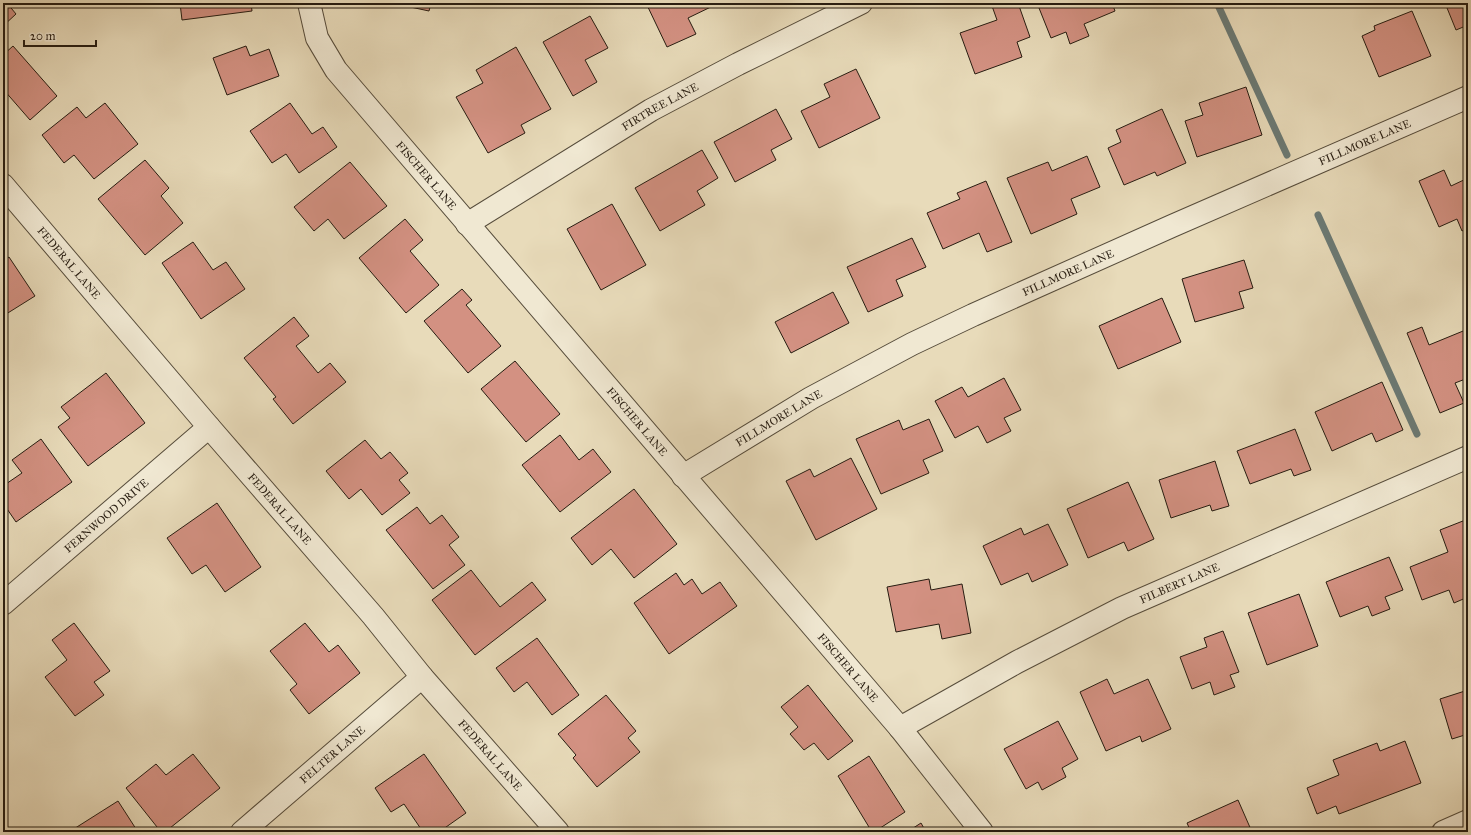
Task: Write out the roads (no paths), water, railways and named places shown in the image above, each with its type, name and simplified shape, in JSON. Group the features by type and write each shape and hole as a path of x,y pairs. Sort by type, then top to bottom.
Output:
{"street":[{"name":"FISCHER LANE","path":"309,3 317,38 336,70 900,728 982,832"},
{"name":"FIRTREE LANE","path":"468,224 651,110 744,61 861,3"},
{"name":"FILLMORE LANE","path":"683,476 811,398 944,329 1101,257 1468,97"},
{"name":"FEDERAL LANE","path":"3,185 209,427 373,616 422,677 558,832"},
{"name":"FERNWOOD DRIVE","path":"3,604 209,427"},
{"name":"FILBERT LANE","path":"900,728 1017,662 1122,608 1468,457"},
{"name":"FELTER LANE","path":"242,832 422,677"},
{"path":"1443,832 1468,821"}],"waterway":[{"path":"1217,3 1287,155"},
{"path":"1318,215 1417,434"}]}
